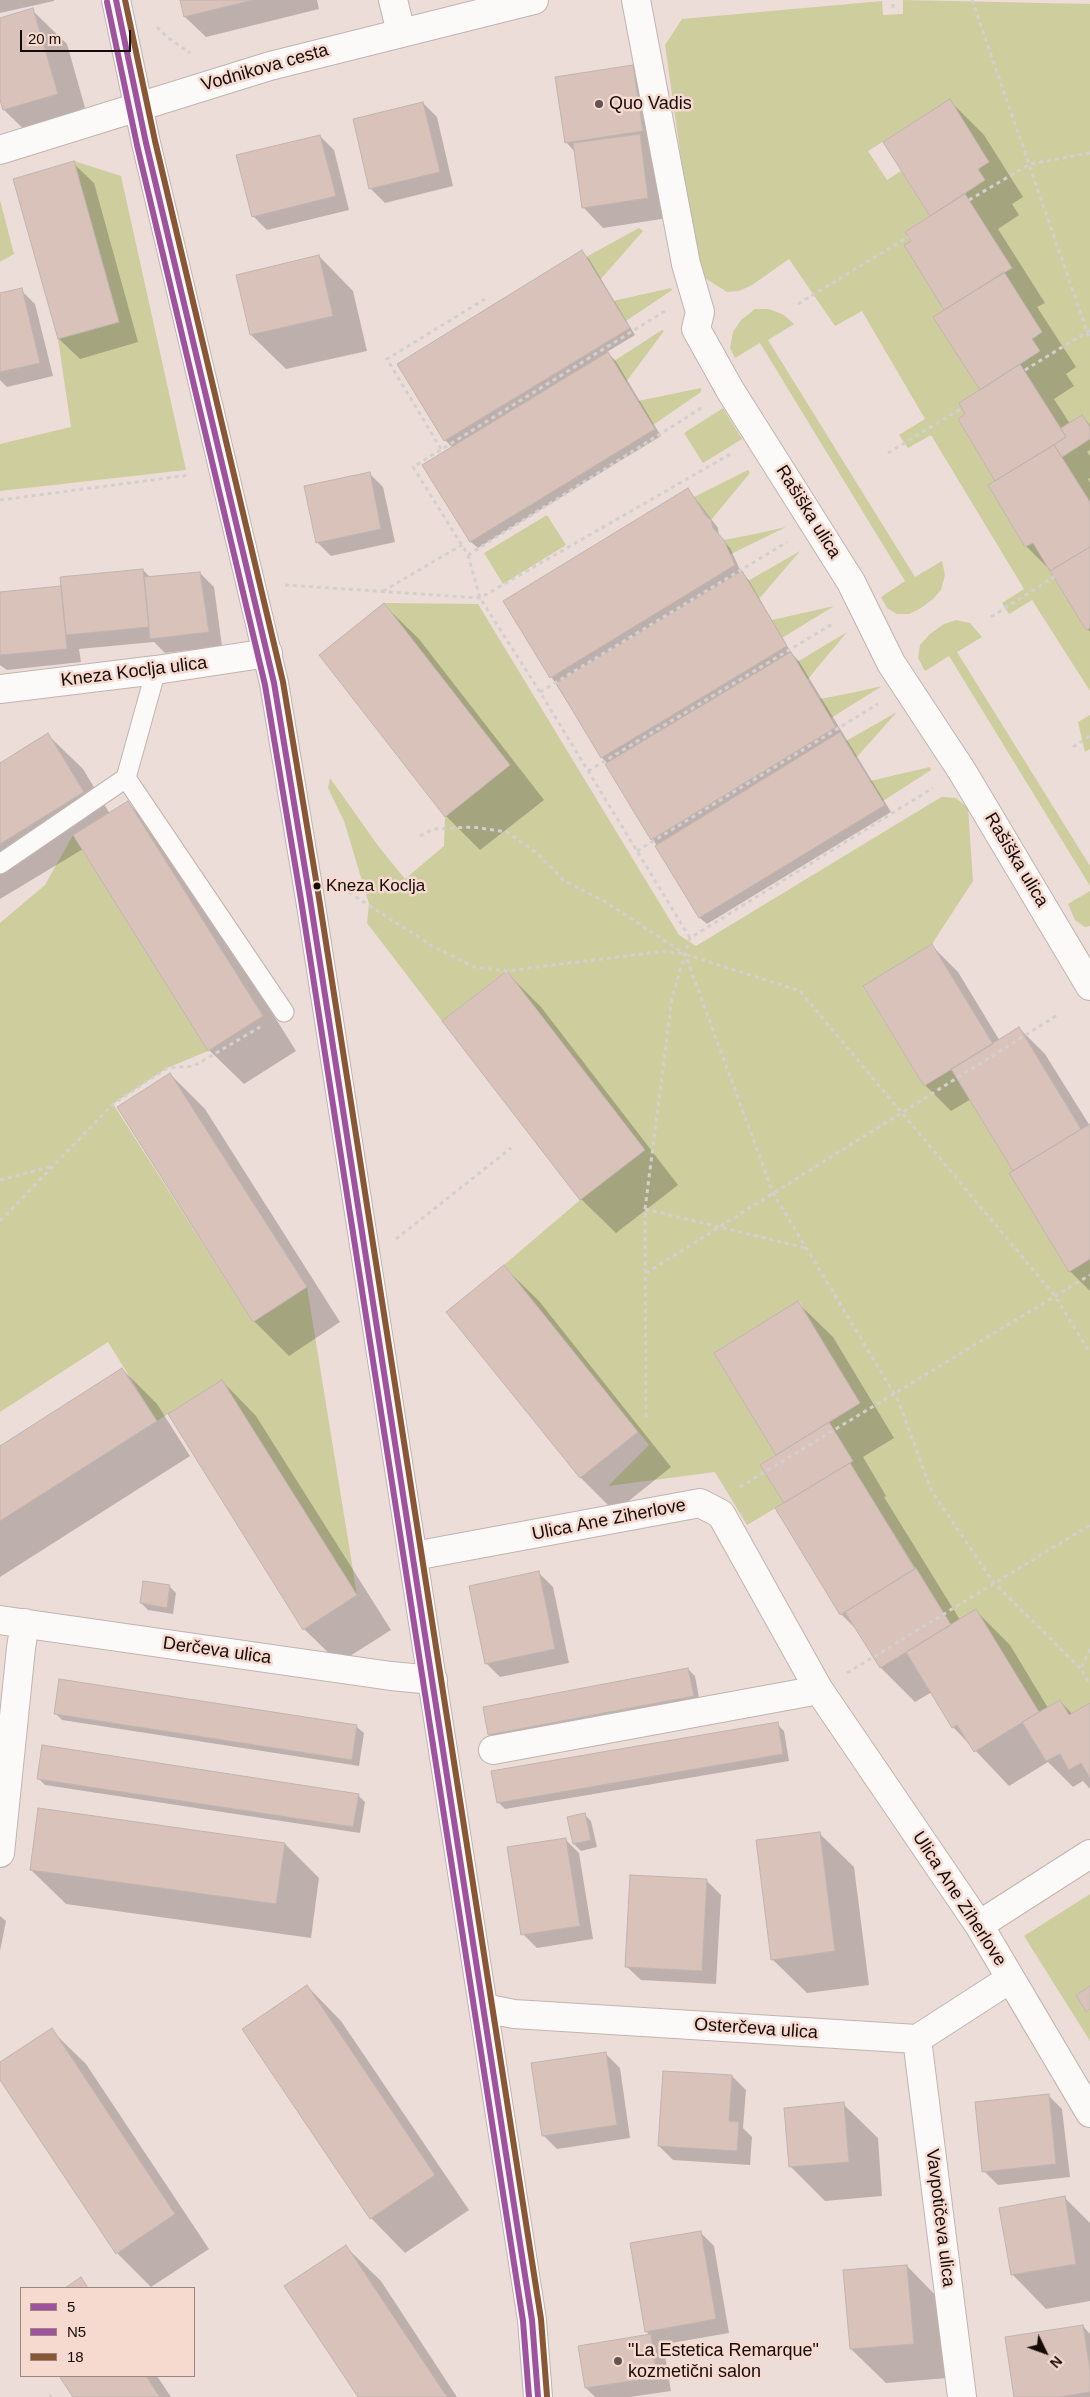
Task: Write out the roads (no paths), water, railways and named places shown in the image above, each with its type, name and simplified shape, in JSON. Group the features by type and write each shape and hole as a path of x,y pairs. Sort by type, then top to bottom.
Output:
{"street":[{"path":"116,0 138,107 268,653 309,890 434,1680 532,2320 538,2397"},
{"path":"393,0 401,32"},
{"name":"Vodnikova cesta","path":"0,150 252,71 534,0"},
{"name":"Rašiška ulica","path":"636,0 693,294 700,312 696,330 730,390 851,582 906,687 1083,955 1090,986"},
{"name":"Kneza Koclja ulica","path":"0,689 156,670 268,653"},
{"name":"Ulica Ane Ziherlove","path":"414,1556 700,1503 721,1514 819,1690 979,1924 1090,2113"},
{"path":"0,1853 21,1648 13,1622"},
{"name":"Derčeva ulica","path":"13,1622 391,1676 434,1680"},
{"path":"493,1750 819,1690"},
{"path":"979,1924 1090,1854"},
{"path":"917,2039 1010,1979"},
{"name":"Osterčeva ulica","path":"484,2008 514,2014 917,2039"},
{"name":"Vavpotičeva ulica","path":"917,2039 962,2397"}],"lane":[{"path":"0,864 126,778 156,670"},
{"path":"126,778 284,1012"}],"place":[{"name":"Quo Vadis","path":"599,104"},
{"name":"Kneza Koclja","path":"317,886"},
{"name":"\"La Estetica Remarque\" kozmetični salon","path":"618,2361"}]}
